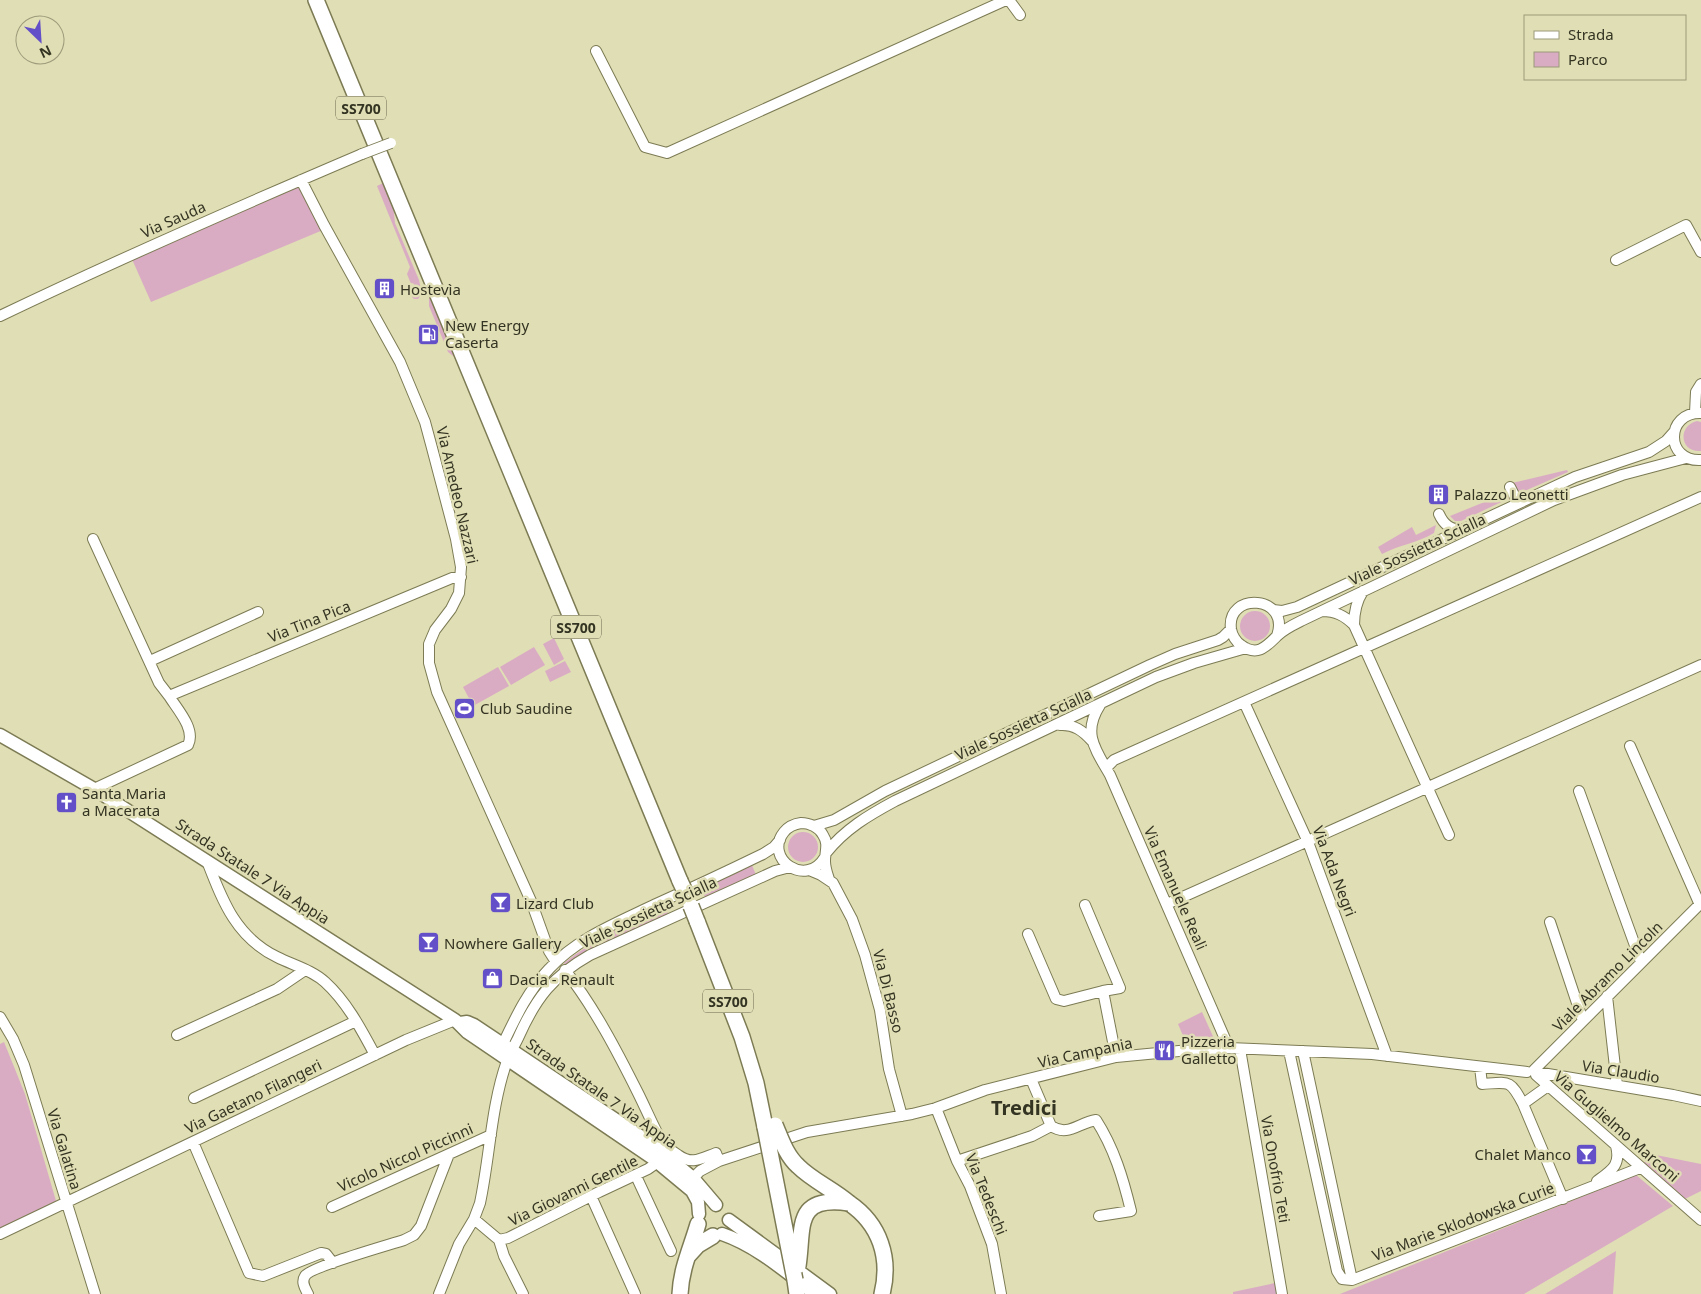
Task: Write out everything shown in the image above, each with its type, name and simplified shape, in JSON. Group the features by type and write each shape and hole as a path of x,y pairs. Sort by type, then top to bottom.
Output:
{"highway":[{"name":"SS700","path":"316,0 689,901 742,1037 770,1126"},
{"path":"770,1126 796,1165 837,1192 860,1210 868,1219 880,1239 886,1267 884,1287 873,1294"},
{"path":"770,1126 796,1287"},
{"path":"796,1287 802,1219 821,1202 836,1201 849,1203"},
{"path":"680,1294 684,1265 699,1219"},
{"path":"684,1265 698,1245 717,1235"}],"main road":[{"name":"Strada Statale 7 Via Appia","path":"0,736 94,789 457,1022 467,1032 505,1052 644,1138 693,1178 716,1205 726,1210 730,1220 830,1294"},
{"name":"Strada Statale 7 Via Appia","path":"505,1052 658,1162 692,1191 698,1202 699,1219"},
{"path":"716,1205 706,1207 699,1219 702,1231 737,1239 753,1248 815,1294"},
{"path":"717,1235 729,1225 730,1220"}],"street":[{"path":"596,51 645,147 667,153 1008,0 1020,15"},
{"name":"Via Sauda","path":"0,316 118,260 391,143"},
{"name":"Via Amedeo Nazzari","path":"301,180 400,362 426,422 461,567 459,592 451,609 436,630 429,644 430,663 437,692 531,901 549,951 556,962"},
{"path":"1616,260 1686,224 1701,252"},
{"path":"1698,413 1696,392 1701,384"},
{"name":"Viale Sossietta Scialla","path":"505,1052 524,1001 535,985 556,962 600,931 763,854 774,847 784,832 792,826 805,823 814,826 834,820 885,790 1150,665 1175,654 1218,640 1231,629 1234,614 1244,604 1257,602 1273,610 1282,611 1297,607 1575,477 1649,452 1666,441 1674,432 1681,419 1698,413"},
{"name":"Viale Sossietta Scialla","path":"1674,432 1676,447 1696,461"},
{"name":"Viale Sossietta Scialla","path":"505,1052 534,1005 554,980 565,970 608,946 775,871 790,867 799,871 810,870 818,866 842,835 878,810 1156,677 1246,648 1262,649 1295,624 1570,494 1622,475 1696,461"},
{"path":"1511,488 1518,503"},
{"path":"1106,768 1114,760 1701,497"},
{"path":"1438,541 1443,531 1441,518 1450,528 1461,530"},
{"path":"94,539 159,683 188,728 191,739 188,745 94,789"},
{"name":"Via Tina Pica","path":"169,696 452,578 461,577"},
{"path":"1354,625 1355,610 1358,599 1363,591"},
{"path":"1273,610 1279,623 1277,636"},
{"path":"1321,611 1330,611 1342,615 1354,625 1450,835"},
{"path":"150,661 258,612"},
{"path":"1231,629 1234,639 1246,648"},
{"path":"1167,904 1701,665"},
{"name":"Via Ada Negri","path":"1244,702 1308,842 1387,1056"},
{"name":"Via Emanuele Reali","path":"1100,705 1092,722 1093,742 1167,904 1229,1048"},
{"name":"Via Emanuele Reali","path":"1057,725 1070,725 1077,728 1093,742"},
{"path":"1630,746 1700,904"},
{"path":"1579,791 1641,962"},
{"path":"814,826 824,835 827,844 826,855"},
{"path":"780,840 780,856 790,867"},
{"name":"Via Di Basso","path":"826,855 826,870 829,879 837,889 852,919 866,955 880,1010 889,1069 902,1116"},
{"path":"207,861 225,905 243,932 254,944 270,954 316,975 326,982 356,1021 375,1055"},
{"path":"810,870 829,879"},
{"name":"Viale Abramo Lincoln","path":"1533,1072 1700,904"},
{"path":"1028,934 1056,999 1064,1001 1120,988 1084,905"},
{"path":"1550,922 1583,1021"},
{"path":"177,1035 277,989 305,970"},
{"path":"565,970 580,989 596,1017 654,1126 644,1138"},
{"path":"1102,991 1116,1057"},
{"path":"1607,996 1617,1085"},
{"name":"Via Galatina","path":"0,1017 13,1039 24,1065 95,1294"},
{"path":"194,1098 356,1021"},
{"name":"Via Gaetano Filangeri","path":"0,1234 406,1040 457,1022"},
{"name":"Via Campania","path":"693,1178 700,1171 719,1160 807,1132 902,1116 936,1108 986,1090 1116,1057 1229,1048 1387,1056 1533,1072"},
{"name":"Via Onofrio Teti","path":"1240,1049 1282,1294"},
{"path":"1289,1051 1337,1271 1342,1279 1352,1280 1303,1051"},
{"path":"439,1294 459,1244 474,1219 480,1203 505,1052"},
{"path":"1480,1067 1482,1084 1503,1082 1510,1084 1516,1090 1563,1199"},
{"name":"Via Claudio","path":"1533,1072 1701,1101"},
{"name":"Via Guglielmo Marconi","path":"1533,1072 1701,1220"},
{"path":"1031,1078 1051,1126 1058,1131 1065,1132 1085,1122 1096,1120 1106,1136 1121,1171 1131,1210 1098,1216"},
{"path":"1523,1104 1548,1086"},
{"name":"Via Tedeschi","path":"936,1108 956,1161 970,1186 992,1244 1001,1294"},
{"name":"Via Campania","path":"654,1126 666,1147 685,1160 698,1160 716,1153 719,1160"},
{"path":"956,1161 1032,1136 1051,1126"},
{"name":"Vicolo Niccol Piccinni","path":"332,1207 491,1136"},
{"path":"194,1142 249,1273 263,1276 321,1253 326,1254 337,1262"},
{"name":"Via Marie Sklodowska Curie","path":"1584,1190 1615,1167 1619,1157 1616,1146"},
{"path":"308,1294 303,1284 303,1277 307,1272 404,1240 414,1234 421,1226 449,1154"},
{"name":"Via Giovanni Gentile","path":"499,1240 508,1238 591,1196 636,1176 658,1162"},
{"name":"Via Marie Sklodowska Curie","path":"1352,1280 1640,1168"},
{"path":"636,1176 672,1250"},
{"path":"591,1196 635,1294"},
{"path":"474,1219 499,1240 504,1256 522,1294"}],"green space":[{"path":"383,183 393,205 395,223 419,280 422,294 418,299 414,299 410,295 418,291 413,283 411,284 407,274 410,267 377,186"},
{"path":"296,185 300,187 323,230 151,302 131,257"},
{"path":"429,294 457,359 448,352 429,306"},
{"path":"1697,421 1701,422 1701,451 1689,448 1685,444 1684,439 1686,428"},
{"path":"1567,470 1568,472 1518,494 1512,483"},
{"path":"1509,492 1512,497 1461,521 1455,521 1450,516"},
{"path":"1436,525 1434,533 1382,554 1378,547 1412,527 1416,535"},
{"path":"1255,611 1266,615 1270,626 1266,637 1255,641 1244,637 1240,626 1244,615"},
{"path":"554,638 564,659 554,665 543,644"},
{"path":"534,647 545,665 511,685 500,667"},
{"path":"565,661 571,672 550,682 545,671"},
{"path":"498,667 509,686 473,706 463,687"},
{"path":"803,832 814,836 818,847 814,858 803,862 792,858 788,847 792,836"},
{"path":"752,865 756,875 705,897 701,888"},
{"path":"664,905 669,915 587,951 565,965 564,963 576,954 600,939 625,924"},
{"path":"1202,1012 1216,1043 1187,1045 1178,1024"},
{"path":"4,1042 25,1094 56,1201 0,1229 0,1044"},
{"path":"1656,1155 1701,1164 1701,1191 1685,1199 1643,1163"},
{"path":"1636,1175 1673,1206 1524,1294 1340,1294"},
{"path":"1616,1251 1613,1294 1545,1294"},
{"path":"1275,1283 1277,1294 1233,1294 1233,1292"}],"place":[{"name":"Hostevìa","path":"384,289"},
{"name":"New Energy Caserta","path":"429,334"},
{"name":"Palazzo Leonetti","path":"1438,494"},
{"name":"Club Saudine","path":"464,708"},
{"name":"Santa Maria a Macerata","path":"66,802"},
{"name":"Lizard Club","path":"500,903"},
{"name":"Nowhere Gallery","path":"428,943"},
{"name":"Dacia - Renault","path":"493,979"},
{"name":"Pizzeria Galletto","path":"1165,1050"},
{"name":"Chalet Manco","path":"1587,1154"}],"district":[{"name":"Tredici","path":"1024,1107"}]}
